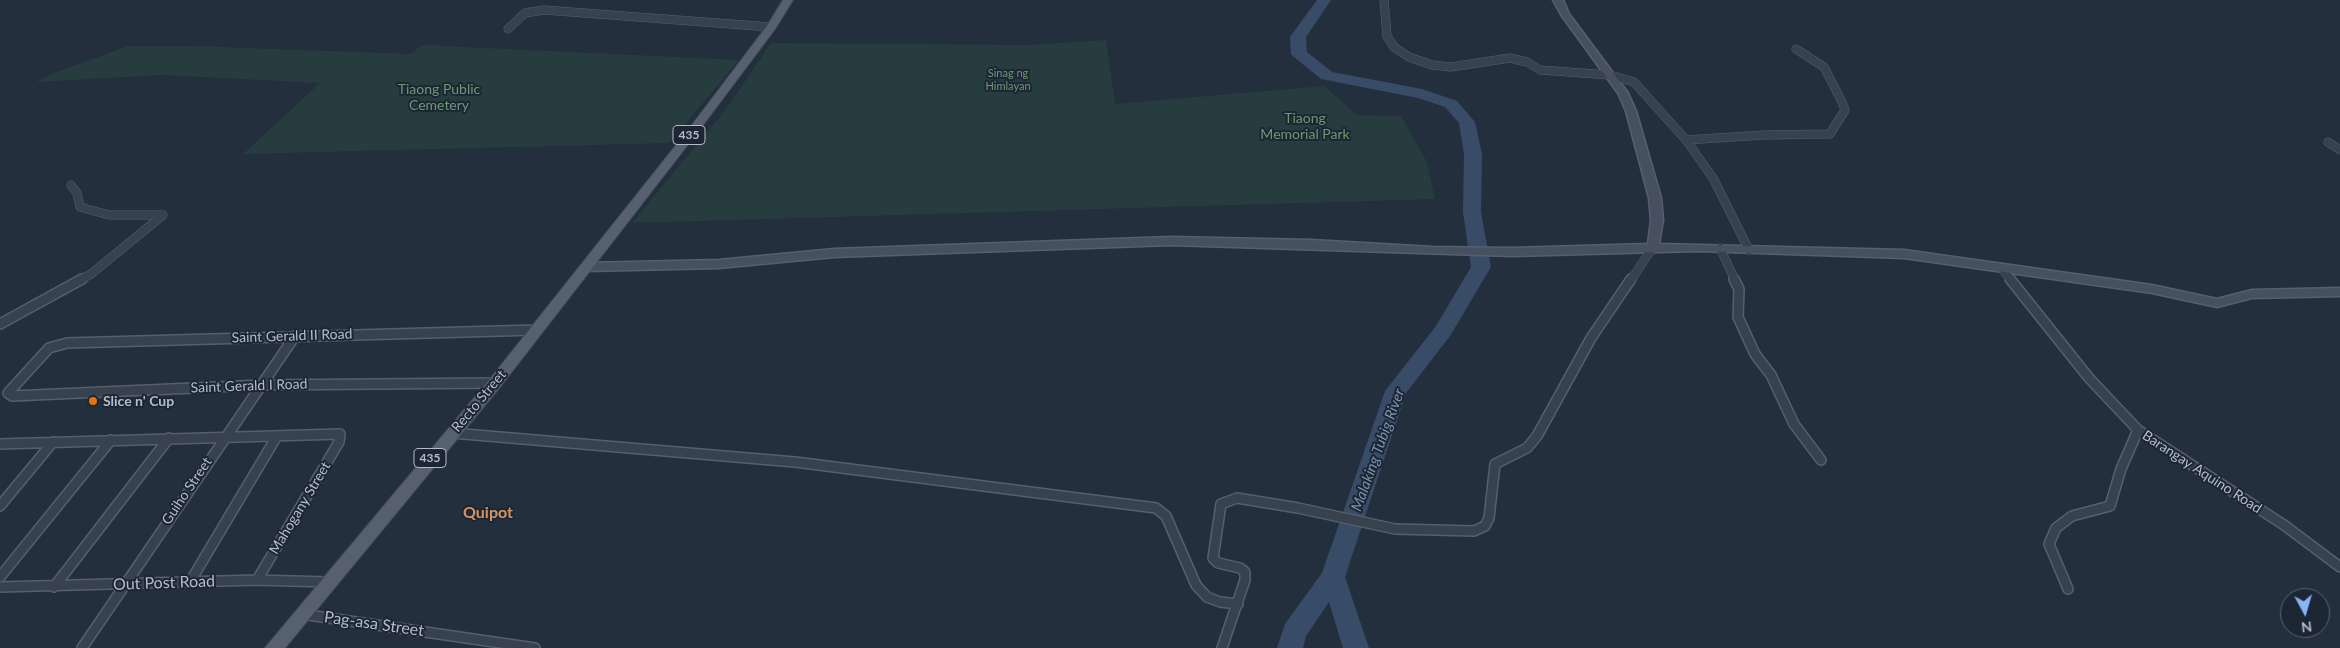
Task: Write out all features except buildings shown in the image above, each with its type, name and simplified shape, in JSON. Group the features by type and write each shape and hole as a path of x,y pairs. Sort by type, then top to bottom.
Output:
{"main road":[{"name":"435","path":"586,268 771,27 788,0"},
{"name":"Recto Street","path":"274,648 495,382 586,268"}],"street":[{"path":"1384,0 1387,36 1394,47 1409,57 1432,65 1451,67 1510,58 1527,62 1540,70 1610,75 1634,82 1686,140 1713,178 1749,250"},
{"path":"1222,648 1245,580 1245,572 1240,568 1218,562 1214,558 1213,551 1221,504 1225,500 1237,498 1298,508 1394,529 1474,532 1486,526 1489,518 1495,464 1527,448 1538,436 1591,338 1653,247 1657,220 1649,173 1631,111 1610,75 1565,14 1558,0"},
{"path":"508,29 525,13 536,10 771,27"},
{"path":"1686,140 1764,135 1830,134 1845,110 1842,102 1824,67 1796,48"},
{"path":"2328,142 2340,150"},
{"path":"0,324 91,274 163,215 109,215 80,207 77,193 71,185"},
{"path":"586,268 719,264 834,253 964,247 1171,242 1311,244 1433,251 1512,252 1653,247 1904,254 2152,289 2216,303 2252,294 2340,292"},
{"path":"1720,248 1739,289 1738,317 1752,347 1771,375 1794,424 1821,460"},
{"name":"Barangay Aquino Road","path":"2002,269 2089,378 2138,430 2284,525 2340,567"},
{"name":"Saint Gerald II Road","path":"10,389 50,348 68,343 536,330"},
{"name":"Guiho Street","path":"82,648 295,336"},
{"name":"Saint Gerald I Road","path":"10,389 8,393 12,396 261,385 495,382"},
{"path":"2068,589 2049,544 2056,528 2072,516 2110,506 2121,469 2138,430"},
{"path":"452,433 795,462 1140,504 1156,508 1166,516 1196,586 1207,597 1220,602 1238,604"},
{"name":"Mahogany Street","path":"257,580 339,442 340,434 277,436"},
{"path":"0,444 277,436"},
{"path":"190,582 277,436"},
{"path":"54,586 169,438"},
{"path":"0,578 111,440"},
{"path":"0,506 53,442"},
{"name":"Out Post Road","path":"0,587 257,580 328,582"},
{"name":"Pag-asa Street","path":"301,614 536,648"}],"green space":[{"path":"1106,40 1115,104 1324,86 1357,115 1401,116 1427,162 1435,199 632,223 727,108 771,43 1030,45"},
{"name":"Tiaong Public Cemetery","path":"422,45 739,60 669,143 243,154 320,83 161,75 36,82 51,74 128,46 193,46 411,54"}],"waterway":[{"name":"Malaking Tubig River","path":"1324,0 1298,37 1299,54 1327,76 1422,94 1451,104 1467,122 1473,154 1472,212 1481,267 1443,331 1396,391 1333,577"},
{"name":"Malaking Tubig River","path":"1290,648 1294,632 1333,577"},
{"path":"1333,577 1356,648"}],"place":[{"name":"Slice n' Cup","path":"93,401"}],"district":[{"name":"Quipot","path":"488,513"}],"park label":[{"name":"Sinag ng Himlayan","path":"1008,79"},
{"name":"Tiaong Memorial Park","path":"1305,126"}]}
